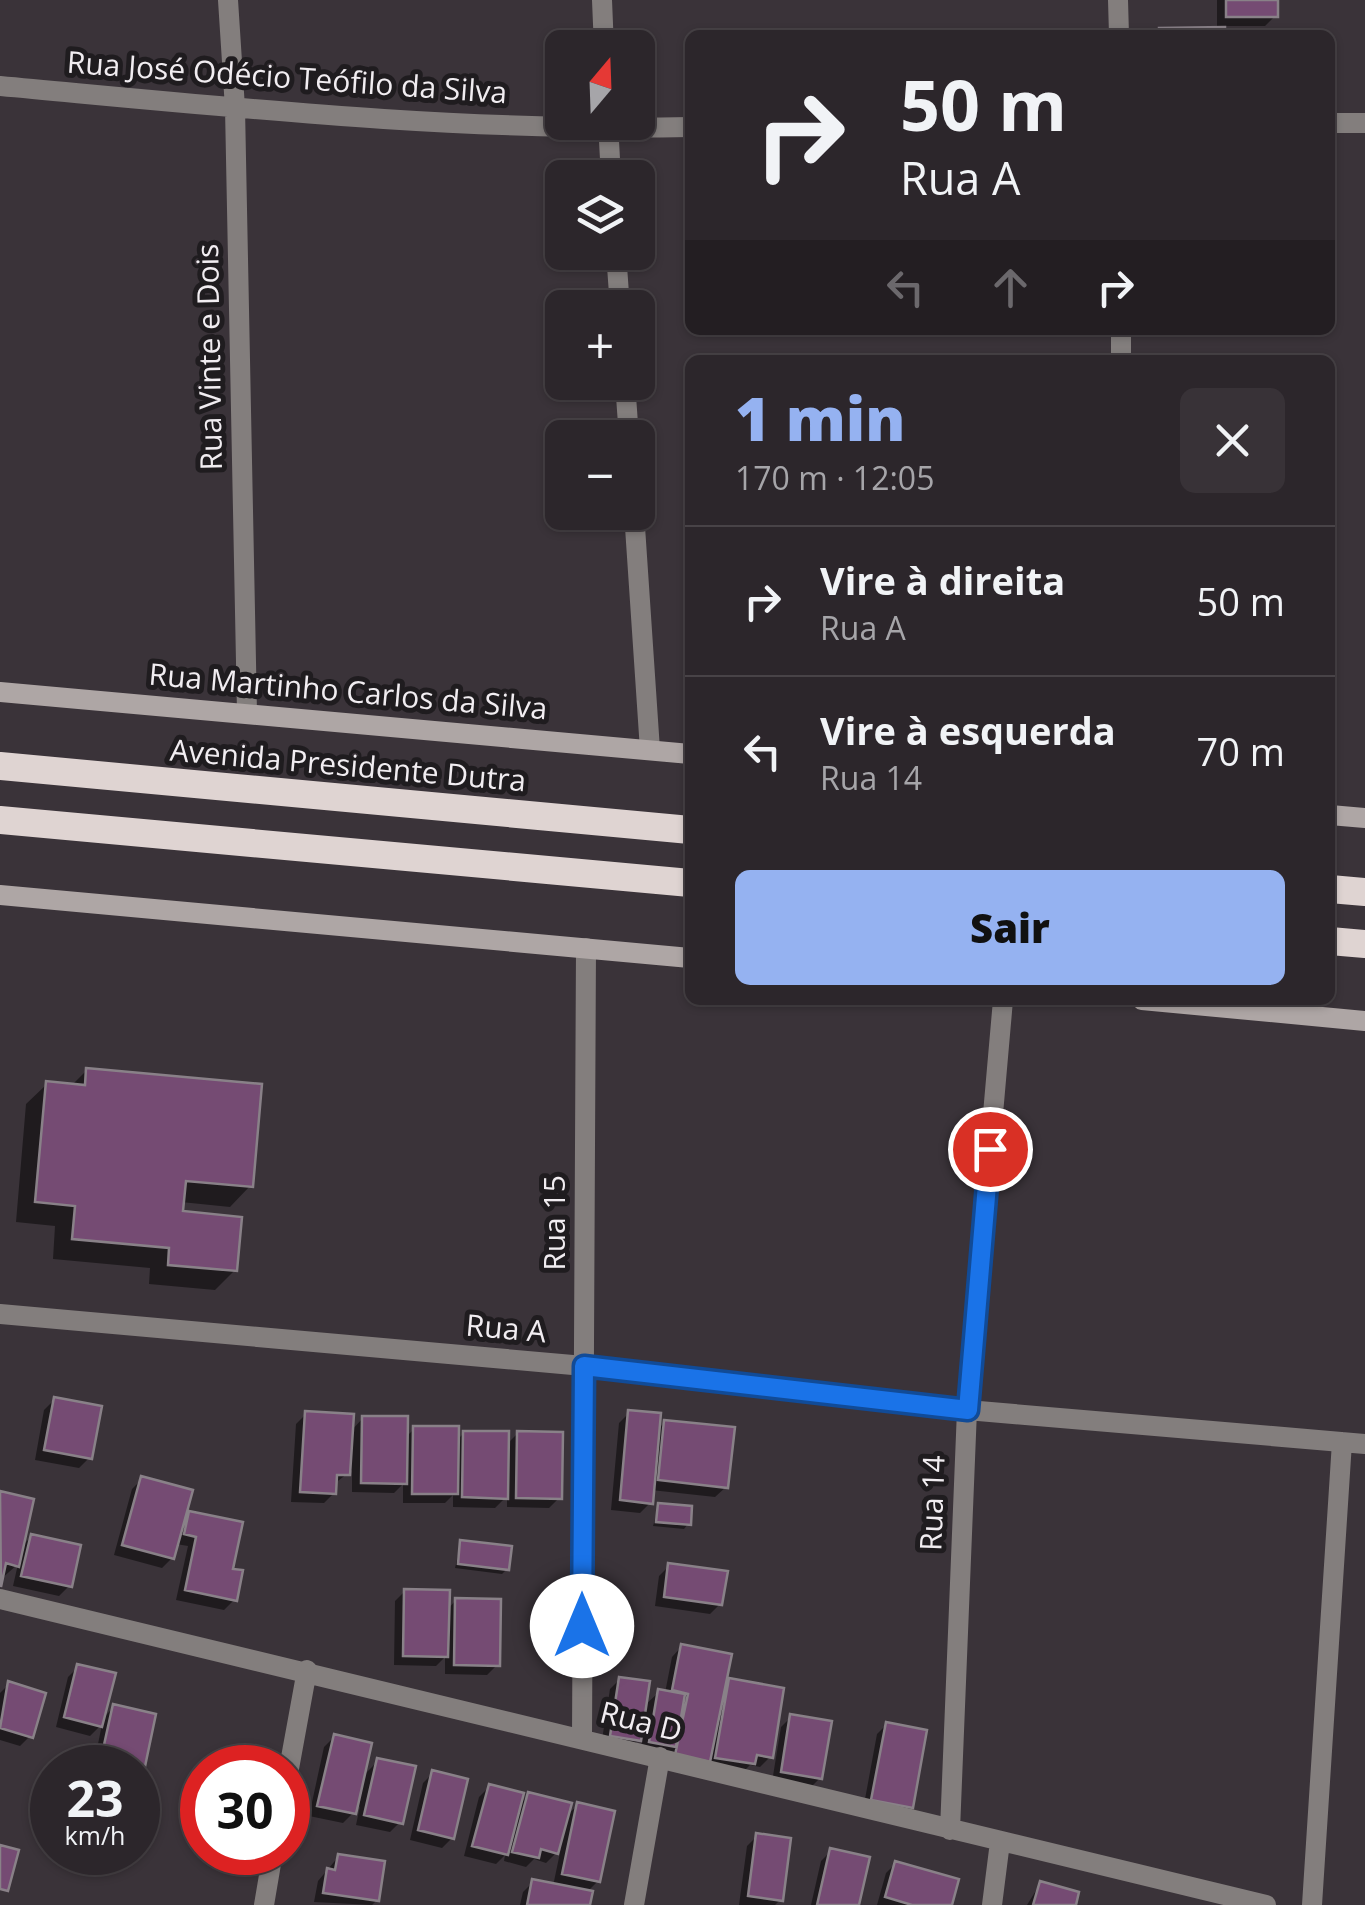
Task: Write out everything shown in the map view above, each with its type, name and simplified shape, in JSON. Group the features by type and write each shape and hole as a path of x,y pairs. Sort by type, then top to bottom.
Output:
{"highway":[{"name":"Avenida Presidente Dutra","path":"0,766 685,830"},
{"path":"0,820 685,883"},
{"path":"1335,889 1365,892"},
{"path":"1335,941 1365,944"}],"main road":[{"name":"Rua Martinho Carlos da Silva","path":"0,692 685,754"},
{"path":"1335,815 1365,818"},
{"path":"0,895 685,958"},
{"path":"1195,1005 1365,1021"}],"street":[{"name":"Rua Vinte e Dois","path":"228,0 235,108 247,712"},
{"path":"602,0 603,30"},
{"path":"1118,0 1119,30"},
{"name":"Rua José Odécio Teófilo da Silva","path":"0,86 235,108 545,123"},
{"path":"1335,122 1365,123"},
{"name":"Rua José Odécio Teófilo da Silva","path":"655,127 685,128"},
{"path":"635,530 650,750"},
{"name":"Rua 15","path":"582,1738 586,948"},
{"name":"Rua 14","path":"950,1830 968,1410 1004,1005"},
{"name":"Rua A","path":"0,1314 584,1366 968,1410 1365,1444"},
{"path":"1312,1905 1342,1442"},
{"name":"Rua D","path":"0,1599 1266,1905"},
{"path":"293,1745 306,1670"},
{"path":"634,1905 660,1758"},
{"path":"992,1905 1000,1842"},
{"path":"264,1905 269,1875"}],"building":[{"path":"1226,0 1278,0 1278,17 1226,17"},
{"path":"1225,27 1225,30 1159,30"},
{"path":"86,1068 262,1084 253,1187 186,1181 183,1211 242,1217 237,1271 168,1265 169,1248 72,1239 75,1206 35,1202 46,1081 85,1085"},
{"path":"54,1397 102,1406 92,1459 44,1450"},
{"path":"628,1410 661,1413 653,1504 620,1500"},
{"path":"305,1411 354,1414 350,1475 337,1475 336,1494 300,1492"},
{"path":"362,1416 408,1416 407,1484 361,1483"},
{"path":"664,1420 735,1427 728,1488 658,1480"},
{"path":"413,1426 459,1426 458,1494 412,1494"},
{"path":"463,1431 509,1431 508,1499 462,1497"},
{"path":"517,1431 563,1432 562,1499 516,1498"},
{"path":"141,1476 193,1490 174,1559 122,1545"},
{"path":"0,1491 34,1499 19,1567 6,1563 1,1587"},
{"path":"658,1503 692,1506 691,1525 656,1522"},
{"path":"189,1511 243,1522 233,1569 243,1570 237,1601 185,1590 196,1537 184,1534"},
{"path":"31,1534 81,1545 72,1587 21,1576"},
{"path":"460,1540 512,1546 509,1570 458,1564"},
{"path":"668,1563 728,1571 722,1605 664,1597"},
{"path":"404,1589 450,1590 448,1657 403,1656"},
{"path":"455,1598 501,1599 500,1666 454,1665"},
{"path":"681,1644 732,1654 710,1762 675,1755 688,1694 672,1690"},
{"path":"77,1664 116,1673 102,1727 64,1717"},
{"path":"619,1677 650,1681 641,1741 610,1736"},
{"path":"729,1678 784,1688 773,1758 757,1755 755,1764 715,1758"},
{"path":"8,1681 46,1693 33,1738 0,1728"},
{"path":"658,1689 685,1694 676,1747 649,1742"},
{"path":"113,1704 156,1714 150,1745 104,1745"},
{"path":"790,1714 832,1721 822,1779 781,1772"},
{"path":"886,1722 927,1730 913,1808 871,1800"},
{"path":"334,1734 372,1743 356,1814 317,1806"},
{"path":"377,1758 416,1766 403,1824 364,1815"},
{"path":"432,1770 468,1779 454,1839 418,1830"},
{"path":"489,1784 524,1793 508,1855 472,1846"},
{"path":"528,1792 572,1803 558,1854 541,1849 539,1858 512,1852"},
{"path":"577,1802 615,1811 600,1882 562,1874"},
{"path":"756,1833 791,1838 783,1901 748,1896"},
{"path":"0,1845 19,1850 8,1891 0,1889"},
{"path":"830,1848 870,1857 859,1905 817,1905"},
{"path":"338,1854 385,1861 379,1901 323,1893 327,1868 335,1870"},
{"path":"895,1861 959,1879 952,1905 912,1905 885,1897"},
{"path":"532,1879 593,1891 590,1905 527,1905"},
{"path":"1040,1881 1079,1892 1076,1905 1033,1905"}],"route":[{"path":"582,1626 584,1366 968,1410 990,1149"}]}
